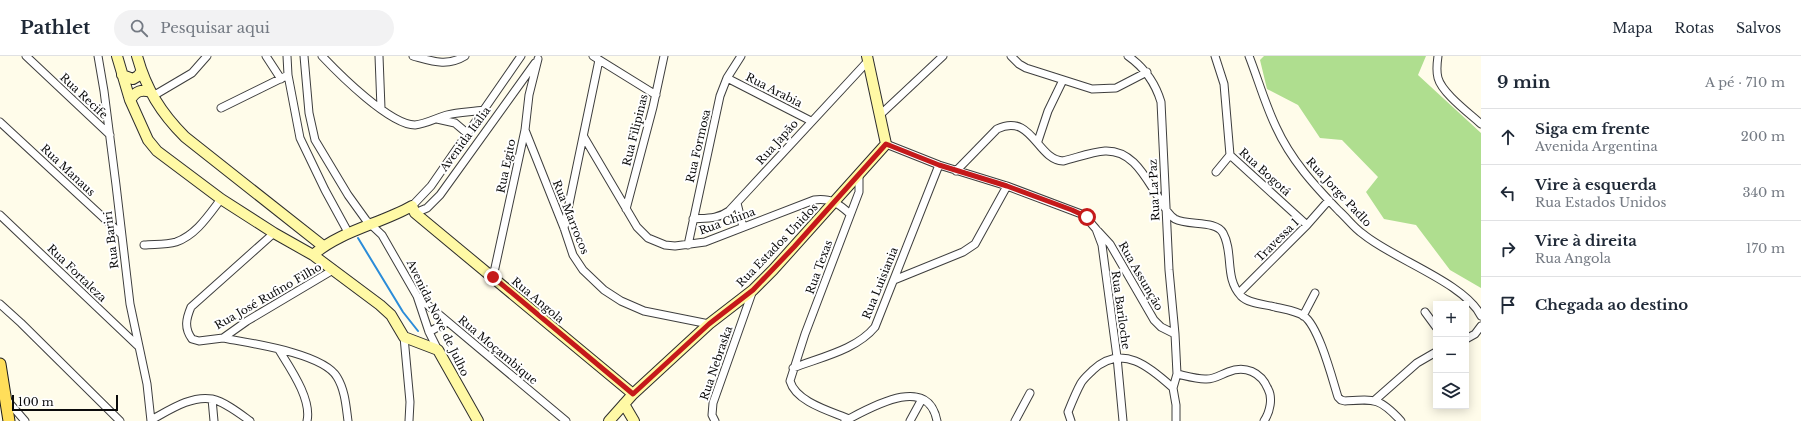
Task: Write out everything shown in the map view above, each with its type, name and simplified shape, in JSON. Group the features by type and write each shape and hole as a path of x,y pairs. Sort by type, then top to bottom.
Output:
{"main road":[{"path":"118,56 130,100 148,140 157,151 221,199 274,233 313,255 333,270 391,315 404,337 438,350"},
{"path":"138,56 141,72 152,94 167,118 185,136 323,246"},
{"path":"868,58 881,114 886,144"},
{"path":"122,75 133,79 141,72"},
{"path":"130,100 138,91 144,90 152,94"},
{"name":"Rua Estados Unidos","path":"609,421 633,394 709,324 753,290 789,253 886,144"},
{"name":"Avenida Itália","path":"313,255 323,246 349,234 396,215 413,210"},
{"name":"Rua Angola","path":"413,210 633,394"},
{"name":"Avenida Nove de Julho","path":"438,350 478,421"},
{"path":"0,364 9,419"},
{"path":"624,404 634,421"}],"street":[{"name":"Rua Recife","path":"26,56 110,135"},
{"name":"Rua Bariri","path":"98,56 110,135 130,304 147,384 151,421"},
{"path":"152,94 192,73 207,56"},
{"path":"266,56 281,79"},
{"path":"287,56 288,75 300,138 325,190 349,234"},
{"name":"Avenida Nove de Julho","path":"304,56 309,113 315,140 360,213 382,235 417,296 429,332 438,350"},
{"path":"322,56 355,89 405,123 412,125 422,124 448,115 484,110"},
{"path":"379,56 381,108"},
{"path":"413,56 439,63 449,63 465,56"},
{"name":"Avenida Itália","path":"413,210 468,134 521,56"},
{"name":"Rua Filipinas","path":"626,209 656,95 664,56"},
{"name":"Rua Formosa","path":"688,244 720,96 727,78 741,56"},
{"path":"881,114 943,56"},
{"path":"1011,56 1019,64 1026,68 1092,90 1116,88 1147,72"},
{"name":"Rua La Paz","path":"1128,56 1147,72 1161,102 1169,270 1175,334"},
{"name":"Rua Bogotá","path":"1215,56 1224,84 1230,155 1307,225"},
{"name":"Rua Jorge Padlo","path":"1249,56 1281,138 1301,170 1362,234 1388,251 1450,285 1471,302 1478,309 1481,316"},
{"path":"1438,56 1438,78 1444,89 1481,124"},
{"name":"Avenida Itália","path":"413,210 427,208 440,195 538,57"},
{"name":"Rua Egito","path":"493,277 524,130 529,95 538,57"},
{"path":"564,228 584,137 596,57 656,95"},
{"name":"Rua Japão","path":"693,218 722,216 737,203 868,58"},
{"path":"221,108 288,75"},
{"name":"Rua Arabia","path":"727,78 811,121"},
{"path":"1038,141 1048,112 1063,80"},
{"path":"437,119 455,123 468,134"},
{"name":"Rua Manaus","path":"0,122 121,234"},
{"path":"956,171 997,129 1004,125 1012,124 1020,127 1038,141 1050,157 1056,160 1063,160 1104,151 1116,152 1127,156 1142,173 1166,209 1176,219 1217,227 1223,232 1226,242 1231,280 1238,293 1248,300 1303,316 1308,320 1316,334 1338,397 1341,400 1345,402 1375,400 1382,403 1401,421"},
{"name":"Rua Marrocos","path":"524,130 564,228 573,255 583,270 604,290 622,301 644,311 709,324"},
{"name":"Rua China","path":"584,137 637,227 648,238 665,245 706,242 814,200 824,199 836,201"},
{"path":"886,144 956,171 1007,186 975,244 963,252 894,280"},
{"path":"1216,172 1230,155"},
{"name":"Rua Luisiania","path":"793,368 850,346 869,334 875,327 939,165"},
{"name":"Rua Texas","path":"793,368 859,192 859,174"},
{"name":"Rua Bariloche","path":"1007,186 1084,215 1096,229 1102,245 1117,357 1123,421"},
{"path":"144,245 174,242 191,234 200,226 221,199"},
{"name":"Travessa 1","path":"1238,293 1307,225 1329,200"},
{"path":"836,201 850,214"},
{"path":"737,203 743,227"},
{"name":"Rua Fortaleza","path":"0,215 138,346"},
{"name":"Rua Assunção","path":"1096,229 1110,244 1154,320 1161,327 1175,334"},
{"name":"Rua José Rufino Filho","path":"274,233 191,307 186,318 186,325 188,334 192,340 199,342 223,338 247,321 333,270"},
{"name":"Rua Nebraska","path":"715,421 712,415 713,403 753,290"},
{"path":"1303,316 1315,293"},
{"name":"Rua Moçambique","path":"417,296 566,421"},
{"path":"0,304 120,421"},
{"path":"1425,312 1433,323"},
{"path":"429,332 447,322"},
{"path":"1469,337 1475,334 1481,326"},
{"path":"1175,334 1178,374 1173,388 1176,405 1176,421"},
{"path":"404,337 410,402 409,421"},
{"path":"223,338 310,358 329,368 341,385 348,421"},
{"path":"279,350 305,397 308,408 307,421"},
{"path":"1375,400 1417,363 1433,354"},
{"path":"1065,421 1081,383 1100,364 1117,357 1131,360 1147,367 1173,388"},
{"path":"793,368 790,381 792,387 797,393 810,402 847,420 895,397 909,396 922,399 931,406 937,421"},
{"path":"1178,374 1204,380 1211,379 1229,371 1241,369 1256,373 1261,376 1269,391 1269,411 1264,421"},
{"path":"1015,421 1030,393"},
{"path":"6,399 24,420"},
{"path":"212,399 214,421"},
{"path":"151,421 190,402 212,399 250,421"},
{"path":"910,421 922,399"},
{"path":"1068,412 1071,421"},
{"path":"9,419 24,420"}],"green space":[{"path":"1264,56 1426,56 1418,75 1481,133 1481,288 1450,270 1416,225 1384,219 1366,192 1378,177 1342,140 1320,138 1298,105 1267,89 1260,60"}],"waterway":[{"path":"358,238 403,312 418,331"}],"route":[{"path":"493,277 633,394 709,324 753,290 774,270 886,144 956,171 1007,186 1087,217"}]}
